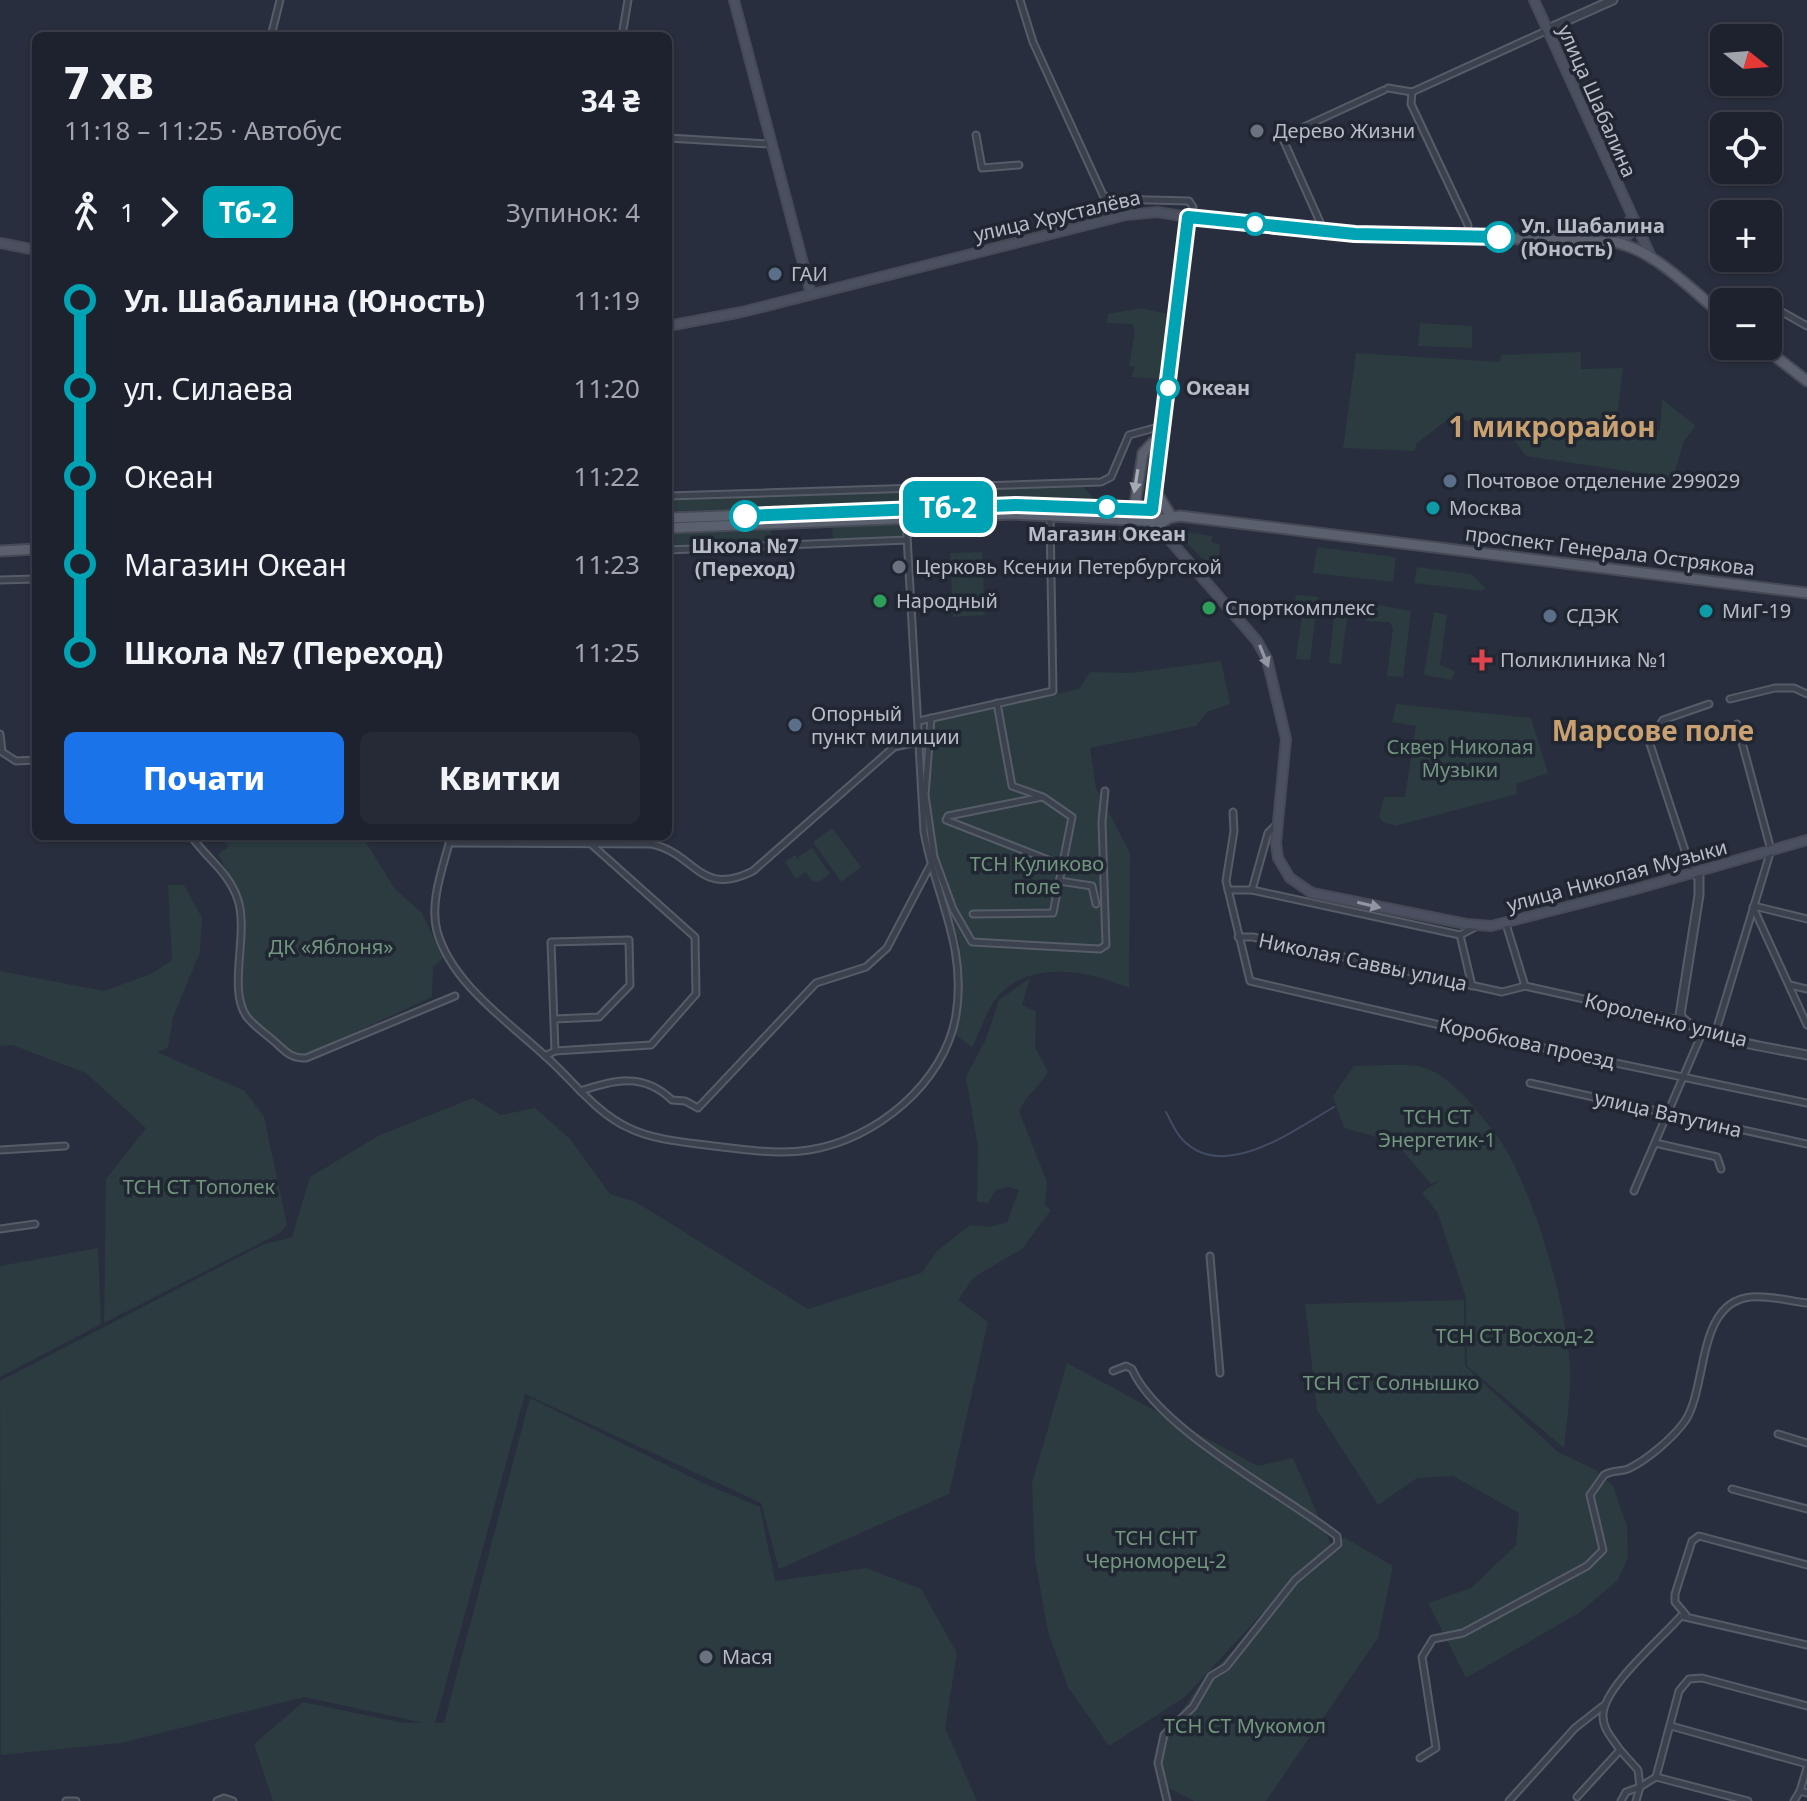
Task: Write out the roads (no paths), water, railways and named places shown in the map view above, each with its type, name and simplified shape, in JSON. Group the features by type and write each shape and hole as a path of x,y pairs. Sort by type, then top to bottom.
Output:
{"main road":[{"path":"734,0 811,294"},
{"name":"улица Шабалина","path":"1534,0 1652,260"},
{"name":"улица Хрусталёва","path":"672,325 811,294 1126,215 1157,212 1325,232 1614,242 1634,247 1710,305"},
{"path":"1614,242 1629,234 1630,216"},
{"path":"1188,217 1158,456 1154,522 1257,641 1267,659 1287,748 1278,823"},
{"path":"1634,247 1636,229"},
{"path":"0,243 32,249"},
{"path":"1780,360 1807,381"},
{"path":"1134,510 1143,453 1162,429"},
{"path":"1143,453 1151,451 1158,456"},
{"path":"1155,485 1160,502 1171,516 1168,533 1176,545"},
{"name":"проспект Генерала Острякова","path":"672,518 1016,505 1134,510 1154,522"},
{"name":"проспект Генерала Острякова","path":"672,528 906,518 1050,516 1154,522 1171,516 1807,593"},
{"path":"1154,522 1171,516"},
{"path":"0,551 32,549"},
{"name":"улица Николая Музыки","path":"1278,823 1278,858 1295,883 1312,893 1479,925 1506,924 1807,840"}],"street":[{"path":"272,32 280,0"},
{"path":"623,32 628,0"},
{"path":"1020,0 1033,42 1103,195 1110,199 1189,201 1193,207 1188,217"},
{"path":"1325,232 1282,137 1386,89 1412,92 1613,0"},
{"path":"1412,92 1411,104 1468,225"},
{"path":"976,135 982,168 1019,165"},
{"path":"672,138 770,144"},
{"path":"1782,312 1807,326"},
{"path":"672,496 1106,481 1115,471 1129,435 1162,429"},
{"path":"919,721 1053,691 1050,516"},
{"path":"906,518 924,832 930,865 957,946 956,1012 933,1069 900,1108 852,1137 808,1150 740,1150 675,1141 629,1129 579,1091 545,1056 496,1015 447,954 437,930 435,904 450,840 658,845 709,878 720,881 742,876 775,853 894,747 918,742"},
{"path":"1051,533 1146,536 1154,522"},
{"path":"672,550 907,540"},
{"path":"0,580 32,579"},
{"path":"1730,699 1775,688 1794,688 1807,694"},
{"path":"973,914 1052,914 1072,817 1043,797 1019,790 1010,782 997,703"},
{"path":"1683,1021 1680,1015 1699,895 1699,877 1686,861 1649,741 1663,720 1709,704"},
{"path":"931,718 925,795 932,847 953,909 972,942 1100,949 1106,945 1102,821 1105,791"},
{"path":"1715,1034 1771,850 1737,724"},
{"path":"0,734 2,752 16,761 32,760"},
{"path":"1043,797 946,819 1061,865"},
{"path":"1233,812 1234,831 1225,873 1238,937"},
{"path":"1252,890 1268,833 1278,823"},
{"path":"194,840 203,854 228,875 239,903 242,931 239,984 246,1016 292,1057 306,1058 455,996"},
{"path":"545,1056 555,1051 651,1045 696,994 695,937 590,844"},
{"path":"579,1091 610,1081 642,1081 657,1086 672,1100 685,1101 698,1108 816,983 866,967 887,948 930,865"},
{"path":"1059,881 1092,886 1096,904"},
{"path":"1228,890 1252,890 1460,935 1479,925"},
{"path":"1753,906 1807,919"},
{"path":"1753,906 1807,1025"},
{"path":"1506,924 1525,986"},
{"path":"1460,935 1472,986"},
{"name":"Коробкова проезд","path":"1238,937 1248,979 1496,1038 1807,1103"},
{"name":"Николая Саввы улица","path":"1238,937 1265,940 1488,989"},
{"path":"554,1019 599,1017 630,985 629,940 551,942 555,1051"},
{"path":"1789,985 1807,989"},
{"name":"Короленко улица","path":"1488,989 1502,992 1525,986 1683,1021 1703,1031 1807,1055"},
{"path":"1634,1191 1703,1031"},
{"name":"улица Ватутина","path":"1530,1083 1807,1144"},
{"path":"1655,1143 1717,1157 1721,1169"},
{"path":"0,1150 65,1146"},
{"path":"0,1229 35,1224"},
{"path":"1210,1256 1220,1373"},
{"path":"1420,1758 1436,1748 1422,1657 1433,1639 1463,1633 1587,1566 1603,1550 1590,1495 1604,1475 1629,1468 1685,1422 1692,1407 1714,1325 1723,1312 1736,1301 1750,1297 1807,1303"},
{"path":"1113,1371 1126,1366 1132,1369 1138,1384 1176,1421 1241,1473 1307,1513 1337,1536 1338,1544 1295,1580 1226,1667 1211,1676 1193,1707 1164,1735 1158,1763 1167,1801"},
{"path":"1778,1434 1807,1443"},
{"path":"1732,1489 1807,1509"},
{"path":"1807,1565 1699,1536 1692,1541 1675,1594 1675,1602 1686,1615 1807,1645"},
{"path":"1509,1801 1575,1728 1604,1706 1624,1677 1686,1615"},
{"path":"1621,1801 1626,1792 1656,1777 1679,1691 1689,1679 1702,1678 1807,1706"},
{"path":"1604,1706 1605,1729 1638,1770 1640,1787 1636,1801"},
{"path":"1671,1726 1807,1766 1804,1792 1794,1801"},
{"path":"1577,1797 1620,1750"},
{"path":"1656,1777 1748,1801"},
{"path":"66,1801 76,1801"},
{"path":"217,1801 233,1801"}],"waterway":[{"path":"1166,1112 1182,1139 1199,1151 1218,1156 1259,1148 1334,1107"}],"place":[{"name":"Дерево Жизни","path":"1257,131"},
{"name":"Ул. Шабалина (Юность)","path":"1499,237"},
{"name":"ГАИ","path":"775,274"},
{"name":"Океан","path":"1168,388"},
{"name":"Почтовое отделение 299029","path":"1450,481"},
{"name":"Магазин Океан","path":"1107,507"},
{"name":"Москва","path":"1433,508"},
{"name":"Школа №7 (Переход)","path":"745,516"},
{"name":"Церковь Ксении Петербургской","path":"899,567"},
{"name":"Народный","path":"880,601"},
{"name":"Спорткомплекс","path":"1209,608"},
{"name":"МиГ-19","path":"1706,611"},
{"name":"СДЭК","path":"1550,616"},
{"name":"Поликлиника №1","path":"1482,660"},
{"name":"Опорный пункт милиции","path":"795,725"},
{"name":"Мася","path":"706,1657"}],"district":[{"name":"1 микрорайон","path":"1552,427"},
{"name":"Марсове поле","path":"1653,731"}],"park label":[{"name":"Сквер Николая Музыки","path":"1460,758"},
{"name":"ТСН Куликово поле","path":"1037,876"},
{"name":"ДК «Яблоня»","path":"331,947"},
{"name":"ТСН СТ Энергетик-1","path":"1437,1128"},
{"name":"ТСН СТ Тополек","path":"199,1187"},
{"name":"ТСН СТ Восход-2","path":"1515,1336"},
{"name":"ТСН СТ Солнышко","path":"1391,1383"},
{"name":"ТСН СНТ Черноморец-2","path":"1156,1550"},
{"name":"ТСН СТ Мукомол","path":"1245,1726"}]}
